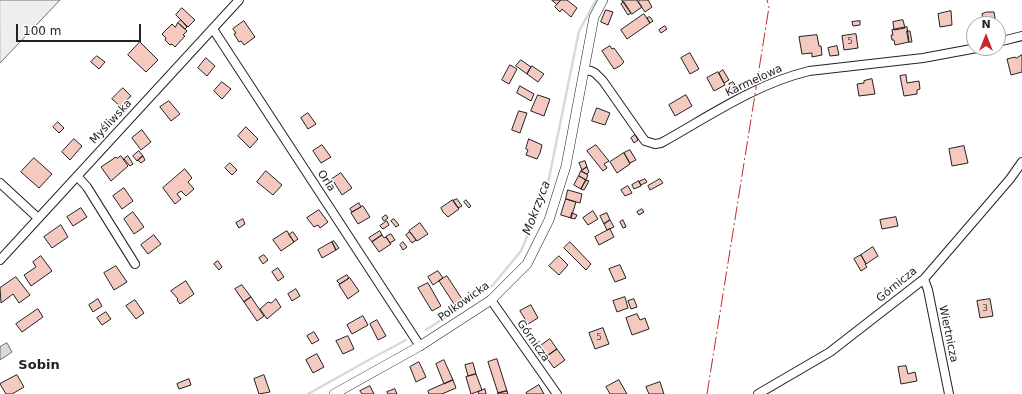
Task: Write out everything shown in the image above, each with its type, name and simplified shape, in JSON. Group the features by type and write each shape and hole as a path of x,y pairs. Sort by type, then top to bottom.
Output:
{"street":[{"name":"Myśliwska","path":"0,260 238,0"},
{"name":"Polkowicka","path":"334,394 420,346 491,300 527,264 549,220 566,166 594,17 603,0"},
{"name":"Orla","path":"213,29 420,346"},
{"path":"1006,40 1022,36"},
{"name":"Karmelowa","path":"584,70 591,70 596,73 629,116 645,141 655,144 660,143 732,102 778,80 794,75 816,70 923,58 966,50"},
{"name":"Górnicza","path":"758,394 830,352 924,279 1010,179 1022,162"},
{"path":"77,176 87,187 135,264"},
{"path":"0,183 38,218"},
{"name":"Wiertnicza","path":"924,279 928,290 949,394"},
{"name":"Górnicza","path":"491,300 557,394"}],"shaded area":[{"path":"0,0 60,0 0,63"},
{"path":"7,343 12,352 0,360 0,347"}],"building":[{"path":"552,0 561,0 557,4"},
{"path":"561,0 567,0 577,8 571,17 562,9 560,12 555,7"},
{"path":"622,0 637,0 642,7 632,14"},
{"path":"641,0 648,0 652,7 645,12 638,2"},
{"path":"624,2 631,13 628,15 621,4"},
{"path":"182,8 195,20 188,27 176,15"},
{"path":"606,10 613,12 608,25 601,22"},
{"path":"951,11 952,25 940,27 938,14"},
{"path":"994,12 995,16 982,16 982,14"},
{"path":"644,14 650,23 627,39 621,30"},
{"path":"650,17 653,21 650,23 647,18"},
{"path":"181,20 187,27 185,29 178,23"},
{"path":"903,20 905,28 894,30 893,22"},
{"path":"244,21 255,37 244,45 241,41 239,42 233,29"},
{"path":"860,21 860,25 853,26 852,22"},
{"path":"178,23 187,31 183,35 185,36 175,47 172,44 170,45 165,40 166,38 162,34 172,24 175,27"},
{"path":"665,26 667,29 661,33 659,30"},
{"path":"907,27 909,42 895,45 891,35 893,35 892,30"},
{"path":"907,31 910,31 912,42 909,42"},
{"path":"856,34 858,48 844,50 842,36"},
{"path":"817,35 819,46 821,46 822,55 812,57 812,53 802,54 799,37"},
{"path":"140,42 158,60 146,72 128,55"},
{"path":"610,46 612,49 614,48 624,62 614,69 602,51"},
{"path":"837,46 839,55 830,56 828,48"},
{"path":"690,53 699,69 690,74 681,58"},
{"path":"1022,55 1022,72 1011,75 1007,59 1016,58"},
{"path":"97,56 105,62 99,69 91,62"},
{"path":"206,58 215,66 207,76 198,68"},
{"path":"521,60 531,67 527,74 516,66"},
{"path":"510,65 517,69 509,84 502,80"},
{"path":"532,66 544,74 538,82 527,74"},
{"path":"723,70 729,80 724,83 719,73"},
{"path":"718,72 725,85 714,91 707,78"},
{"path":"906,75 907,83 919,81 920,89 917,90 917,94 904,96 900,76"},
{"path":"872,79 875,94 859,96 857,84 864,83 864,81"},
{"path":"222,82 231,89 222,99 214,91"},
{"path":"733,82 738,90 734,93 729,84"},
{"path":"520,86 534,94 531,101 517,93"},
{"path":"123,88 131,96 120,106 112,99"},
{"path":"538,95 550,99 544,116 531,111"},
{"path":"686,95 692,106 675,116 669,105"},
{"path":"169,101 180,114 171,121 160,107"},
{"path":"597,108 610,113 605,125 592,121"},
{"path":"519,111 527,113 520,133 512,130"},
{"path":"308,113 316,124 308,129 301,118"},
{"path":"58,122 64,128 59,133 53,127"},
{"path":"246,127 258,139 250,148 238,136"},
{"path":"142,130 151,142 141,150 132,138"},
{"path":"635,135 638,140 634,143 631,138"},
{"path":"74,139 82,146 70,160 62,152"},
{"path":"529,139 542,145 537,159 526,155"},
{"path":"322,145 331,157 321,163 313,151"},
{"path":"596,145 609,161 604,164 607,168 603,171 587,151"},
{"path":"964,146 968,163 952,166 949,149"},
{"path":"630,150 636,160 630,163 624,153"},
{"path":"139,151 143,156 137,161 133,156"},
{"path":"624,153 630,164 617,173 610,162"},
{"path":"121,156 128,166 111,181 101,167 116,157"},
{"path":"128,156 133,164 130,166 124,159"},
{"path":"143,156 145,160 141,163 138,160"},
{"path":"34,158 52,174 39,188 21,172"},
{"path":"585,161 587,167 582,170 579,163"},
{"path":"230,163 237,170 232,175 225,168"},
{"path":"587,167 589,172 587,174 581,171 582,170"},
{"path":"185,169 192,178 188,182 194,189 186,196 181,191 177,194 181,199 175,204 163,188"},
{"path":"266,171 282,185 273,195 257,182"},
{"path":"581,171 588,175 586,180 579,176"},
{"path":"341,173 352,188 342,195 332,179"},
{"path":"579,176 586,180 581,189 574,185"},
{"path":"645,179 647,182 641,185 639,182"},
{"path":"660,179 663,183 650,190 648,186"},
{"path":"586,180 589,181 584,190 581,189"},
{"path":"639,181 641,186 634,189 632,185"},
{"path":"628,186 632,193 625,196 621,190"},
{"path":"124,188 133,201 122,209 113,196"},
{"path":"568,190 582,194 580,203 566,199"},
{"path":"457,199 462,206 458,208 453,201"},
{"path":"566,199 576,202 571,218 561,215"},
{"path":"453,200 459,209 448,217 441,208"},
{"path":"466,200 471,206 469,208 464,202"},
{"path":"359,203 361,207 352,212 350,209"},
{"path":"363,206 370,217 358,224 351,213"},
{"path":"81,208 87,217 73,226 67,217"},
{"path":"642,209 644,212 639,215 637,212"},
{"path":"319,210 328,222 320,228 318,225 314,227 307,218"},
{"path":"593,211 598,219 588,225 583,218"},
{"path":"133,212 144,227 134,234 124,219"},
{"path":"572,213 577,215 575,219 571,218"},
{"path":"607,213 610,220 604,224 600,216"},
{"path":"386,215 388,218 384,221 382,218"},
{"path":"896,217 898,226 882,229 880,220"},
{"path":"243,219 245,224 239,228 236,223"},
{"path":"394,219 399,225 396,227 391,221"},
{"path":"610,220 614,227 607,230 604,224"},
{"path":"623,220 626,227 623,228 620,222"},
{"path":"387,221 389,225 383,229 380,226"},
{"path":"420,223 428,234 417,241 409,231"},
{"path":"61,225 68,237 52,248 44,237"},
{"path":"610,229 614,237 599,245 595,237"},
{"path":"287,231 294,242 281,251 273,240"},
{"path":"380,231 382,235 372,242 369,238"},
{"path":"293,232 298,239 294,242 289,235"},
{"path":"410,232 416,240 412,243 406,235"},
{"path":"391,234 395,240 390,243 386,237"},
{"path":"154,235 161,244 148,254 141,245"},
{"path":"382,235 384,238 386,237 391,244 379,252 372,242"},
{"path":"334,241 339,248 336,250 332,242"},
{"path":"332,242 336,250 322,258 318,250"},
{"path":"403,242 407,247 403,250 400,245"},
{"path":"570,242 591,264 586,270 564,248"},
{"path":"873,247 878,256 866,264 861,255"},
{"path":"264,255 268,260 263,264 259,258"},
{"path":"861,255 867,267 861,271 854,259"},
{"path":"41,256 52,271 31,286 24,275 36,267 33,262"},
{"path":"559,256 568,265 559,275 549,266"},
{"path":"218,261 222,267 219,270 214,264"},
{"path":"620,265 626,278 615,282 609,269"},
{"path":"116,266 127,282 114,290 104,273"},
{"path":"278,268 284,277 278,281 272,272"},
{"path":"438,271 443,278 433,285 428,277"},
{"path":"347,275 349,278 340,284 337,281"},
{"path":"447,276 462,299 454,304 439,281"},
{"path":"16,277 30,295 19,303 13,294 1,303 0,288"},
{"path":"350,278 359,291 348,299 339,285"},
{"path":"186,281 194,294 180,304 177,300 178,299 171,291"},
{"path":"428,283 441,306 432,311 418,288"},
{"path":"242,285 251,297 244,302 235,289"},
{"path":"296,289 300,296 292,301 288,294"},
{"path":"251,297 264,316 257,321 244,302"},
{"path":"625,297 628,308 617,312 613,301"},
{"path":"98,299 102,306 93,312 89,305"},
{"path":"276,299 281,307 267,319 260,309 268,302 271,303"},
{"path":"634,299 637,307 631,309 628,301"},
{"path":"990,299 993,316 980,318 977,301"},
{"path":"135,300 144,313 136,319 126,306"},
{"path":"531,305 538,318 528,324 520,311"},
{"path":"38,309 43,317 22,332 16,324"},
{"path":"106,312 111,319 102,325 97,318"},
{"path":"637,314 640,320 645,318 649,329 632,335 626,318"},
{"path":"363,316 368,325 352,334 347,325"},
{"path":"377,320 386,336 378,340 370,324"},
{"path":"603,328 609,344 595,349 589,333"},
{"path":"314,332 319,340 312,344 307,336"},
{"path":"348,336 354,349 343,354 336,341"},
{"path":"550,339 557,349 546,357 539,347"},
{"path":"557,349 565,360 554,368 546,357"},
{"path":"317,354 324,367 313,373 306,360"},
{"path":"497,359 507,391 498,393 488,362"},
{"path":"444,360 453,380 444,384 436,364"},
{"path":"419,362 426,377 416,382 410,367"},
{"path":"473,363 476,374 468,376 465,365"},
{"path":"906,366 908,374 915,372 917,381 901,384 898,367"},
{"path":"476,374 482,390 471,394 466,377"},
{"path":"17,375 24,387 12,394 6,394 0,384"},
{"path":"264,375 270,392 259,394 254,379"},
{"path":"189,379 191,385 179,389 177,384"},
{"path":"453,380 456,388 442,394 429,394 428,391"},
{"path":"619,380 627,394 610,394 606,387"},
{"path":"660,382 664,394 649,394 646,387"},
{"path":"539,385 544,394 526,393"},
{"path":"370,386 374,394 362,394 360,391"},
{"path":"395,389 397,394 388,394 387,392"},
{"path":"485,389 486,394 479,394 478,392"},
{"path":"507,391 508,394 497,394 498,393"}],"waterway":[{"name":"Mokrzyca","path":"426,330 492,286 521,251 547,188 579,31 596,0"},
{"name":"Mokrzyca","path":"308,394 406,340"}],"power":[{"path":"707,394 769,7 767,0"}],"district":[{"name":"Sobin","path":"39,366"}]}
